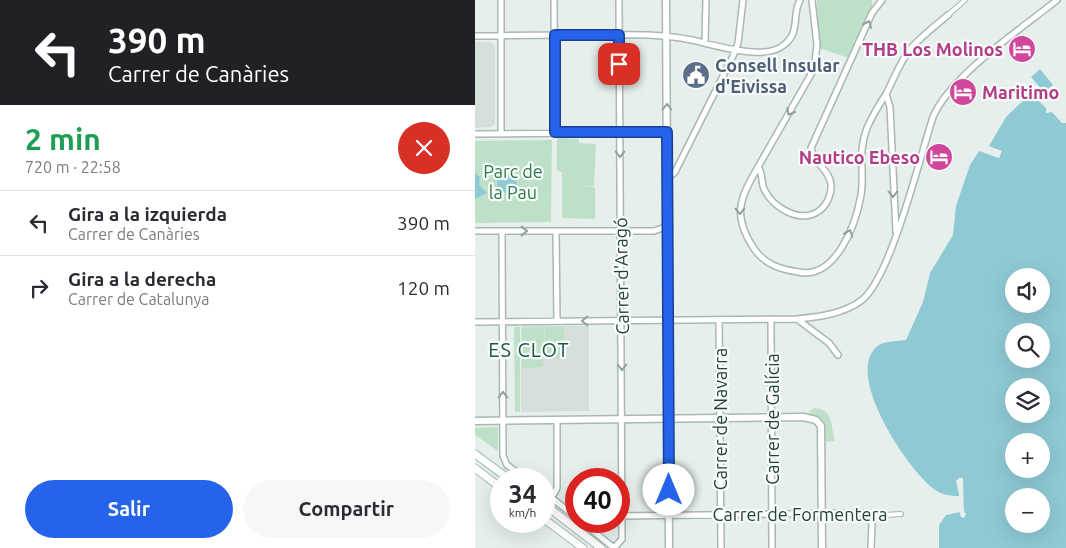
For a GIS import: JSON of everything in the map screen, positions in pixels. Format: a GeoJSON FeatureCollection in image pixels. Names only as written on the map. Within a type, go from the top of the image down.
{"type":"FeatureCollection","features":[{"type":"Feature","properties":{"kind":"main road"},"geometry":{"type":"LineString","coordinates":[[475,454],[494,468]]}},
{"type":"Feature","properties":{"kind":"main road"},"geometry":{"type":"LineString","coordinates":[[475,468],[490,480]]}},
{"type":"Feature","properties":{"kind":"main road"},"geometry":{"type":"LineString","coordinates":[[555,512],[601,548]]}},
{"type":"Feature","properties":{"kind":"main road"},"geometry":{"type":"LineString","coordinates":[[555,527],[583,548]]}},
{"type":"Feature","properties":{"kind":"street"},"geometry":{"type":"LineString","coordinates":[[501,0],[501,134]]}},
{"type":"Feature","properties":{"kind":"street"},"geometry":{"type":"LineString","coordinates":[[554,0],[555,132]]}},
{"type":"Feature","properties":{"kind":"street","name":"Carrer d'Aragó"},"geometry":{"type":"LineString","coordinates":[[619,0],[621,468]]}},
{"type":"Feature","properties":{"kind":"street"},"geometry":{"type":"LineString","coordinates":[[666,0],[669,548]]}},
{"type":"Feature","properties":{"kind":"street"},"geometry":{"type":"LineString","coordinates":[[705,43],[706,0]]}},
{"type":"Feature","properties":{"kind":"street"},"geometry":{"type":"LineString","coordinates":[[668,178],[675,172],[736,49],[743,0]]}},
{"type":"Feature","properties":{"kind":"street"},"geometry":{"type":"LineString","coordinates":[[475,36],[667,35],[736,49],[766,52],[785,44],[797,26],[800,0]]}},
{"type":"Feature","properties":{"kind":"street"},"geometry":{"type":"LineString","coordinates":[[813,0],[817,45],[812,74],[743,193],[739,204],[743,229],[753,247],[767,262],[777,268],[804,274],[825,266],[836,256],[846,241],[861,196],[862,143],[873,114],[911,48],[965,0]]}},
{"type":"Feature","properties":{"kind":"street"},"geometry":{"type":"LineString","coordinates":[[758,167],[764,188],[774,202],[794,214],[800,216],[811,215],[826,204],[831,190],[830,179],[814,158],[811,148],[872,13],[882,0]]}},
{"type":"Feature","properties":{"kind":"street"},"geometry":{"type":"LineString","coordinates":[[475,322],[797,320],[839,311],[863,299],[882,274],[933,118],[945,95],[959,79],[1057,0]]}},
{"type":"Feature","properties":{"kind":"street"},"geometry":{"type":"LineString","coordinates":[[886,94],[890,107],[896,233]]}},
{"type":"Feature","properties":{"kind":"street"},"geometry":{"type":"LineString","coordinates":[[475,134],[667,132]]}},
{"type":"Feature","properties":{"kind":"street"},"geometry":{"type":"LineString","coordinates":[[475,231],[654,231],[668,226]]}},
{"type":"Feature","properties":{"kind":"street"},"geometry":{"type":"LineString","coordinates":[[502,231],[504,461],[513,468]]}},
{"type":"Feature","properties":{"kind":"street"},"geometry":{"type":"LineString","coordinates":[[556,231],[557,321]]}},
{"type":"Feature","properties":{"kind":"street","name":"Carrer de Navarra"},"geometry":{"type":"LineString","coordinates":[[719,320],[721,548]]}},
{"type":"Feature","properties":{"kind":"street","name":"Carrer de Galícia"},"geometry":{"type":"LineString","coordinates":[[771,320],[772,548]]}},
{"type":"Feature","properties":{"kind":"street"},"geometry":{"type":"LineString","coordinates":[[797,320],[829,343],[838,355]]}},
{"type":"Feature","properties":{"kind":"street"},"geometry":{"type":"LineString","coordinates":[[475,421],[669,418],[803,418],[816,420],[821,426],[822,548]]}},
{"type":"Feature","properties":{"kind":"street"},"geometry":{"type":"LineString","coordinates":[[555,492],[557,488],[557,420]]}},
{"type":"Feature","properties":{"kind":"street"},"geometry":{"type":"LineString","coordinates":[[555,501],[565,508]]}},
{"type":"Feature","properties":{"kind":"street","name":"Carrer de Formentera"},"geometry":{"type":"LineString","coordinates":[[630,516],[862,513],[868,516],[901,514]]}},
{"type":"Feature","properties":{"kind":"street"},"geometry":{"type":"LineString","coordinates":[[868,516],[872,523],[871,548]]}},
{"type":"Feature","properties":{"kind":"street"},"geometry":{"type":"LineString","coordinates":[[596,533],[614,548]]}},
{"type":"Feature","properties":{"kind":"street","name":"Carrer d'Aragó"},"geometry":{"type":"LineString","coordinates":[[614,548],[622,540],[621,533]]}},
{"type":"Feature","properties":{"kind":"shaded area"},"geometry":{"type":"Polygon","coordinates":[[[475,42],[490,42],[495,46],[495,124],[491,127],[475,128],[475,42]]]}},
{"type":"Feature","properties":{"kind":"shaded area"},"geometry":{"type":"Polygon","coordinates":[[[521,326],[589,326],[589,411],[521,412],[521,326]]]}},
{"type":"Feature","properties":{"kind":"green space"},"geometry":{"type":"Polygon","coordinates":[[[817,0],[872,0],[872,10],[849,58],[819,48],[817,0]]]}},
{"type":"Feature","properties":{"kind":"green space"},"geometry":{"type":"Polygon","coordinates":[[[557,138],[579,139],[579,143],[596,144],[594,186],[584,187],[595,187],[595,219],[562,218],[562,172],[557,171],[557,138]]]}},
{"type":"Feature","properties":{"kind":"green space","name":"Parc de la Pau"},"geometry":{"type":"Polygon","coordinates":[[[552,140],[551,222],[475,223],[475,141],[552,140]]]}},
{"type":"Feature","properties":{"kind":"green space"},"geometry":{"type":"Polygon","coordinates":[[[514,327],[520,327],[520,412],[515,412],[514,327]]]}},
{"type":"Feature","properties":{"kind":"green space"},"geometry":{"type":"Polygon","coordinates":[[[544,327],[543,367],[522,368],[522,328],[544,327]]]}},
{"type":"Feature","properties":{"kind":"green space"},"geometry":{"type":"Polygon","coordinates":[[[545,327],[564,327],[564,358],[545,358],[545,327]]]}},
{"type":"Feature","properties":{"kind":"green space"},"geometry":{"type":"Polygon","coordinates":[[[814,408],[821,409],[829,415],[835,441],[823,442],[822,426],[809,415],[809,412],[814,408]]]}},
{"type":"Feature","properties":{"kind":"green space"},"geometry":{"type":"Polygon","coordinates":[[[498,427],[498,451],[475,435],[475,428],[498,427]]]}},
{"type":"Feature","properties":{"kind":"water"},"geometry":{"type":"Polygon","coordinates":[[[1040,69],[1053,85],[1044,92],[1031,77],[1040,69]]]}},
{"type":"Feature","properties":{"kind":"water"},"geometry":{"type":"Polygon","coordinates":[[[1031,93],[1046,108],[1046,113],[1052,112],[1062,123],[1066,123],[1066,548],[939,548],[939,525],[946,515],[960,512],[964,518],[963,478],[959,478],[959,496],[943,494],[937,491],[923,478],[895,442],[883,420],[873,397],[868,376],[869,358],[879,345],[906,340],[923,302],[930,273],[953,235],[956,206],[970,165],[979,151],[999,158],[1001,151],[989,146],[1006,117],[1031,93]]]}},
{"type":"Feature","properties":{"kind":"water"},"geometry":{"type":"Polygon","coordinates":[[[475,173],[480,177],[479,185],[487,193],[475,199],[475,173]]]}},
{"type":"Feature","properties":{"kind":"water"},"geometry":{"type":"Polygon","coordinates":[[[507,173],[514,176],[517,183],[514,190],[507,193],[500,190],[497,183],[500,176],[507,173]]]}},
{"type":"Feature","properties":{"kind":"pier"},"geometry":{"type":"Polygon","coordinates":[[[987,146],[1002,151],[999,158],[977,149],[980,148],[998,155],[999,152],[987,146]]]}},
{"type":"Feature","properties":{"kind":"pier"},"geometry":{"type":"Polygon","coordinates":[[[959,478],[963,478],[962,508],[966,514],[964,518],[961,517],[959,510],[961,510],[960,499],[956,481],[959,478]]]}},
{"type":"Feature","properties":{"kind":"place","name":"THB Los Molinos"},"geometry":{"type":"Point","coordinates":[1022,49]}},
{"type":"Feature","properties":{"kind":"place","name":"Consell Insular d'Eivissa"},"geometry":{"type":"Point","coordinates":[696,75]}},
{"type":"Feature","properties":{"kind":"place","name":"Maritimo"},"geometry":{"type":"Point","coordinates":[963,92]}},
{"type":"Feature","properties":{"kind":"place","name":"Nautico Ebeso"},"geometry":{"type":"Point","coordinates":[939,157]}},
{"type":"Feature","properties":{"kind":"district","name":"ES CLOT"},"geometry":{"type":"Point","coordinates":[529,349]}},
{"type":"Feature","properties":{"kind":"route"},"geometry":{"type":"LineString","coordinates":[[619,64],[619,35],[555,35],[555,132],[667,132],[669,490]]}}]}
